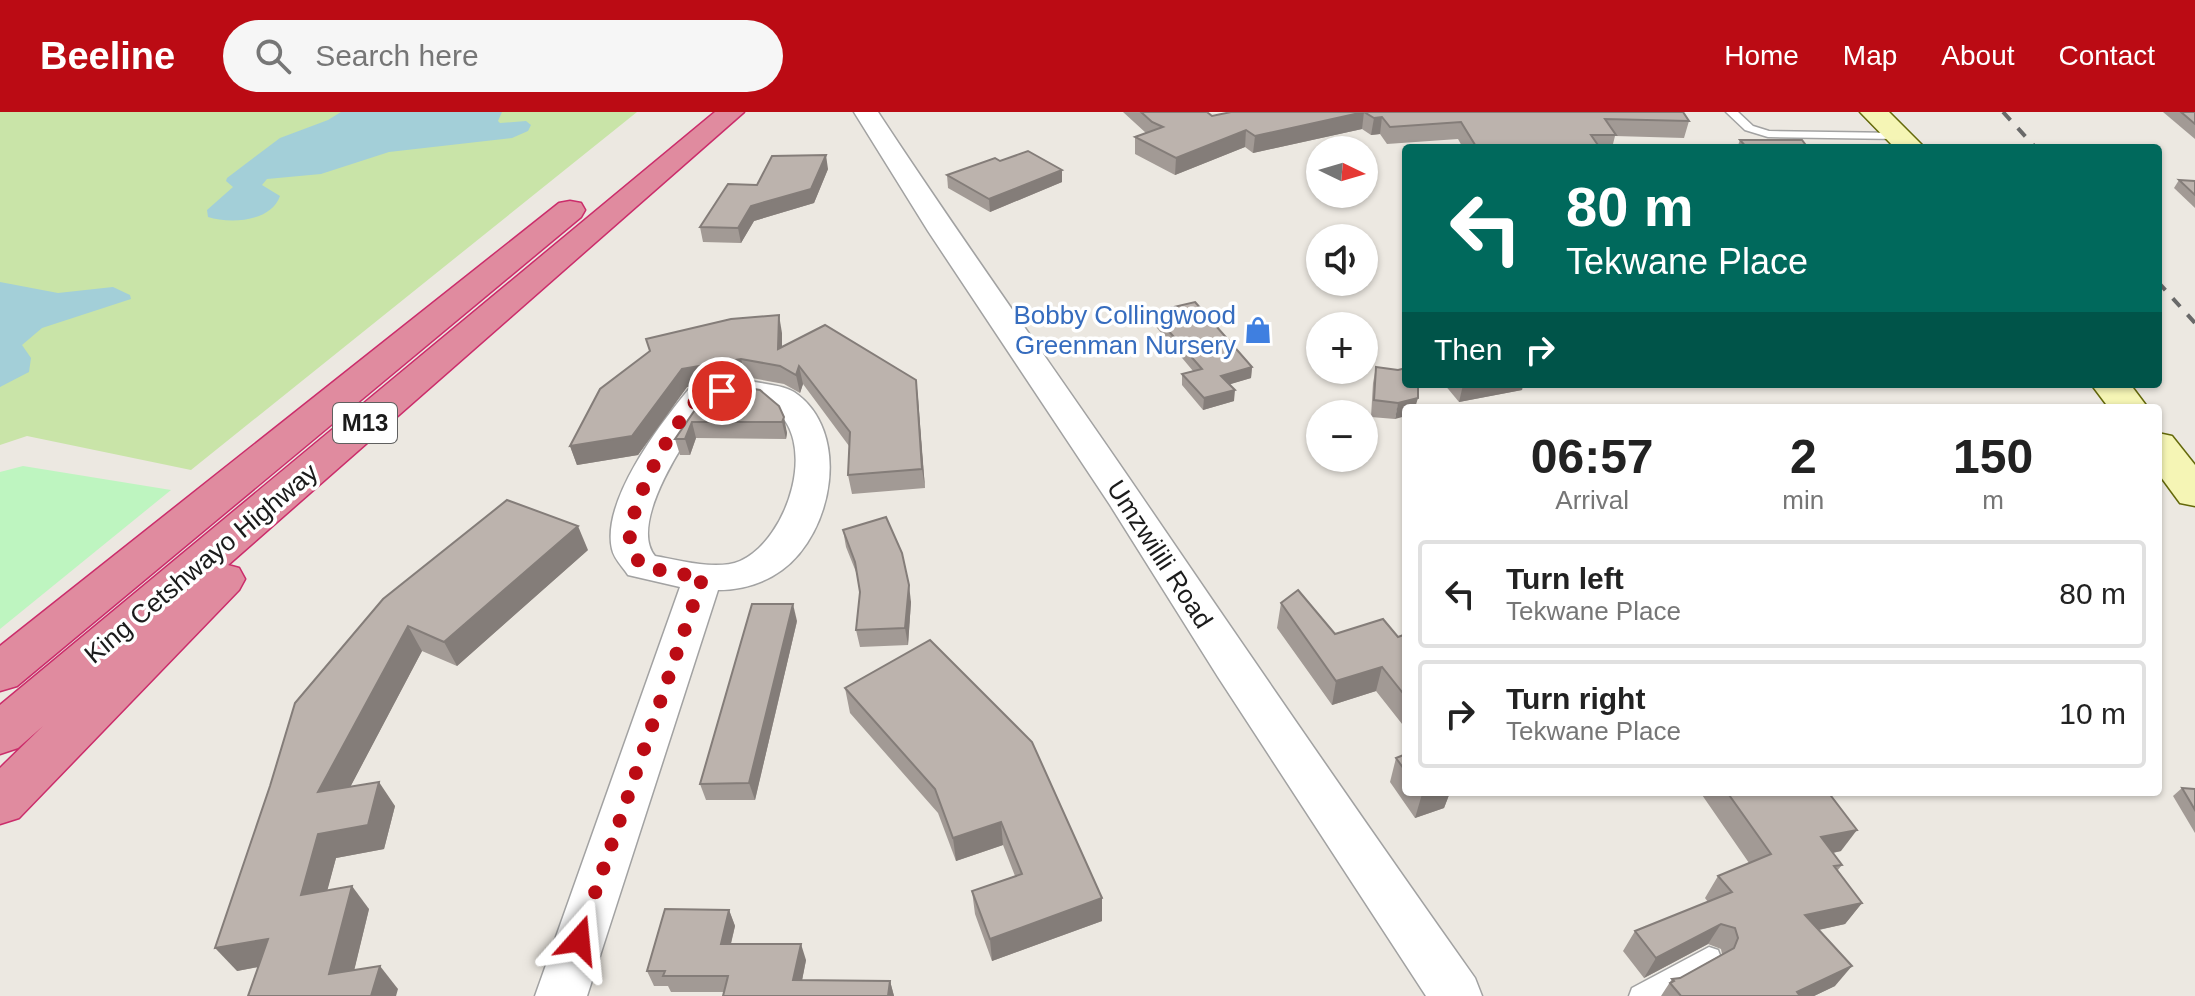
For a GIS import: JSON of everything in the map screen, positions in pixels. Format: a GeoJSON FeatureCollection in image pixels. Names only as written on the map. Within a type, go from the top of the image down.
{"type":"FeatureCollection","features":[{"type":"Feature","properties":{"kind":"highway","name":"King Cetshwayo Highway"},"geometry":{"type":"LineString","coordinates":[[0,673],[691,112]]}},
{"type":"Feature","properties":{"kind":"highway","name":"King Cetshwayo Highway"},"geometry":{"type":"LineString","coordinates":[[0,734],[731,112]]}},
{"type":"Feature","properties":{"kind":"highway"},"geometry":{"type":"LineString","coordinates":[[0,802],[469,335]]}},
{"type":"Feature","properties":{"kind":"street","name":"Umzwilili Road"},"geometry":{"type":"LineString","coordinates":[[866,112],[942,231],[1125,499],[1250,692],[1456,996]]}},
{"type":"Feature","properties":{"kind":"street"},"geometry":{"type":"LineString","coordinates":[[1873,112],[1905,142]]}},
{"type":"Feature","properties":{"kind":"street"},"geometry":{"type":"LineString","coordinates":[[2113,388],[2126,404]]}},
{"type":"Feature","properties":{"kind":"street"},"geometry":{"type":"LineString","coordinates":[[746,390],[781,398],[805,423],[815,469],[795,534],[771,563],[747,573],[703,576],[642,566],[631,550],[641,487],[683,416],[701,396],[746,390]]}},
{"type":"Feature","properties":{"kind":"street"},"geometry":{"type":"LineString","coordinates":[[2162,450],[2195,493]]}},
{"type":"Feature","properties":{"kind":"street"},"geometry":{"type":"LineString","coordinates":[[561,996],[703,576]]}},
{"type":"Feature","properties":{"kind":"lane"},"geometry":{"type":"LineString","coordinates":[[1732,112],[1742,124],[1760,132],[1905,142]]}},
{"type":"Feature","properties":{"kind":"lane"},"geometry":{"type":"LineString","coordinates":[[1641,996],[1709,958]]}},
{"type":"Feature","properties":{"kind":"green space"},"geometry":{"type":"Polygon","coordinates":[[[0,112],[637,112],[191,470],[27,436],[0,445],[0,112]]]}},
{"type":"Feature","properties":{"kind":"green space"},"geometry":{"type":"Polygon","coordinates":[[[23,466],[171,490],[0,629],[0,472],[23,466]]]}},
{"type":"Feature","properties":{"kind":"water"},"geometry":{"type":"Polygon","coordinates":[[[341,112],[502,112],[500,123],[526,121],[531,125],[528,131],[512,138],[389,152],[321,174],[267,179],[262,185],[280,196],[268,211],[249,219],[208,217],[207,210],[233,187],[226,181],[227,178],[280,138],[341,112]]]}},
{"type":"Feature","properties":{"kind":"water"},"geometry":{"type":"Polygon","coordinates":[[[0,282],[58,293],[113,287],[130,295],[131,299],[42,328],[22,345],[31,358],[29,372],[0,387],[0,282]]]}},
{"type":"Feature","properties":{"kind":"building"},"geometry":{"type":"Polygon","coordinates":[[[1141,112],[1207,112],[1212,116],[1231,112],[1364,112],[1255,136],[1246,130],[1176,158],[1135,137],[1163,127],[1141,112]]]}},
{"type":"Feature","properties":{"kind":"building"},"geometry":{"type":"Polygon","coordinates":[[[1364,112],[1683,112],[1689,121],[1605,119],[1616,135],[1591,135],[1597,144],[1475,144],[1461,122],[1390,127],[1382,117],[1374,118],[1364,112]]]}},
{"type":"Feature","properties":{"kind":"building"},"geometry":{"type":"Polygon","coordinates":[[[2181,112],[2195,112],[2195,124],[2181,112]]]}},
{"type":"Feature","properties":{"kind":"building"},"geometry":{"type":"Polygon","coordinates":[[[1740,140],[1802,140],[1805,144],[1744,144],[1740,140]]]}},
{"type":"Feature","properties":{"kind":"building"},"geometry":{"type":"Polygon","coordinates":[[[1028,151],[1062,170],[989,199],[947,175],[995,158],[1000,161],[1028,151]]]}},
{"type":"Feature","properties":{"kind":"building"},"geometry":{"type":"Polygon","coordinates":[[[826,155],[811,189],[751,206],[738,228],[700,227],[728,184],[757,185],[772,156],[826,155]]]}},
{"type":"Feature","properties":{"kind":"building"},"geometry":{"type":"Polygon","coordinates":[[[2179,180],[2195,181],[2195,195],[2179,180]]]}},
{"type":"Feature","properties":{"kind":"building"},"geometry":{"type":"Polygon","coordinates":[[[1195,302],[1252,367],[1221,376],[1235,390],[1204,398],[1182,374],[1202,369],[1152,312],[1195,302]]]}},
{"type":"Feature","properties":{"kind":"building"},"geometry":{"type":"Polygon","coordinates":[[[779,315],[778,349],[825,325],[916,380],[922,469],[848,475],[850,432],[799,366],[796,375],[780,366],[741,359],[682,369],[632,436],[570,446],[600,389],[650,351],[646,339],[731,319],[779,315]]]}},
{"type":"Feature","properties":{"kind":"building"},"geometry":{"type":"Polygon","coordinates":[[[1378,367],[1402,369],[1402,388],[1418,388],[1418,398],[1398,403],[1374,400],[1378,367]]]}},
{"type":"Feature","properties":{"kind":"building"},"geometry":{"type":"Polygon","coordinates":[[[742,387],[760,390],[779,406],[784,417],[782,422],[692,422],[685,439],[675,439],[708,391],[742,387]]]}},
{"type":"Feature","properties":{"kind":"building"},"geometry":{"type":"Polygon","coordinates":[[[507,500],[578,526],[444,642],[408,626],[318,792],[379,782],[368,825],[318,834],[301,895],[352,886],[329,974],[380,966],[371,996],[248,996],[268,939],[215,948],[295,703],[383,599],[507,500]]]}},
{"type":"Feature","properties":{"kind":"building"},"geometry":{"type":"Polygon","coordinates":[[[886,517],[902,553],[909,585],[905,628],[856,630],[860,592],[855,562],[843,530],[886,517]]]}},
{"type":"Feature","properties":{"kind":"building"},"geometry":{"type":"Polygon","coordinates":[[[1298,590],[1335,634],[1383,619],[1398,637],[1402,636],[1402,692],[1382,667],[1336,681],[1281,603],[1298,590]]]}},
{"type":"Feature","properties":{"kind":"building"},"geometry":{"type":"Polygon","coordinates":[[[752,604],[793,604],[749,783],[700,784],[752,604]]]}},
{"type":"Feature","properties":{"kind":"building"},"geometry":{"type":"Polygon","coordinates":[[[930,640],[1032,742],[1102,898],[990,939],[972,891],[1022,874],[1001,822],[953,838],[935,789],[845,688],[930,640]]]}},
{"type":"Feature","properties":{"kind":"building"},"geometry":{"type":"Polygon","coordinates":[[[2182,788],[2195,789],[2195,810],[2182,788]]]}},
{"type":"Feature","properties":{"kind":"building"},"geometry":{"type":"Polygon","coordinates":[[[1730,796],[1831,796],[1857,830],[1821,837],[1842,865],[1834,866],[1862,903],[1805,915],[1852,966],[1797,992],[1800,996],[1681,996],[1670,983],[1674,981],[1672,979],[1680,978],[1734,948],[1738,938],[1735,928],[1721,924],[1656,958],[1635,931],[1732,892],[1718,876],[1771,854],[1730,796]]]}},
{"type":"Feature","properties":{"kind":"building"},"geometry":{"type":"Polygon","coordinates":[[[665,909],[729,910],[721,944],[801,944],[793,980],[890,981],[888,996],[723,996],[728,976],[663,976],[665,971],[647,971],[665,909]]]}},
{"type":"Feature","properties":{"kind":"railway"},"geometry":{"type":"LineString","coordinates":[[2003,112],[2032,144]]}},
{"type":"Feature","properties":{"kind":"railway"},"geometry":{"type":"LineString","coordinates":[[2162,286],[2195,323]]}},
{"type":"Feature","properties":{"kind":"place","name":"Bobby Collingwood Greenman Nursery"},"geometry":{"type":"Point","coordinates":[1258,330]}},
{"type":"Feature","properties":{"kind":"route"},"geometry":{"type":"LineString","coordinates":[[579,940],[703,576],[642,566],[631,550],[641,487],[683,416],[701,396],[722,391]]}}]}
